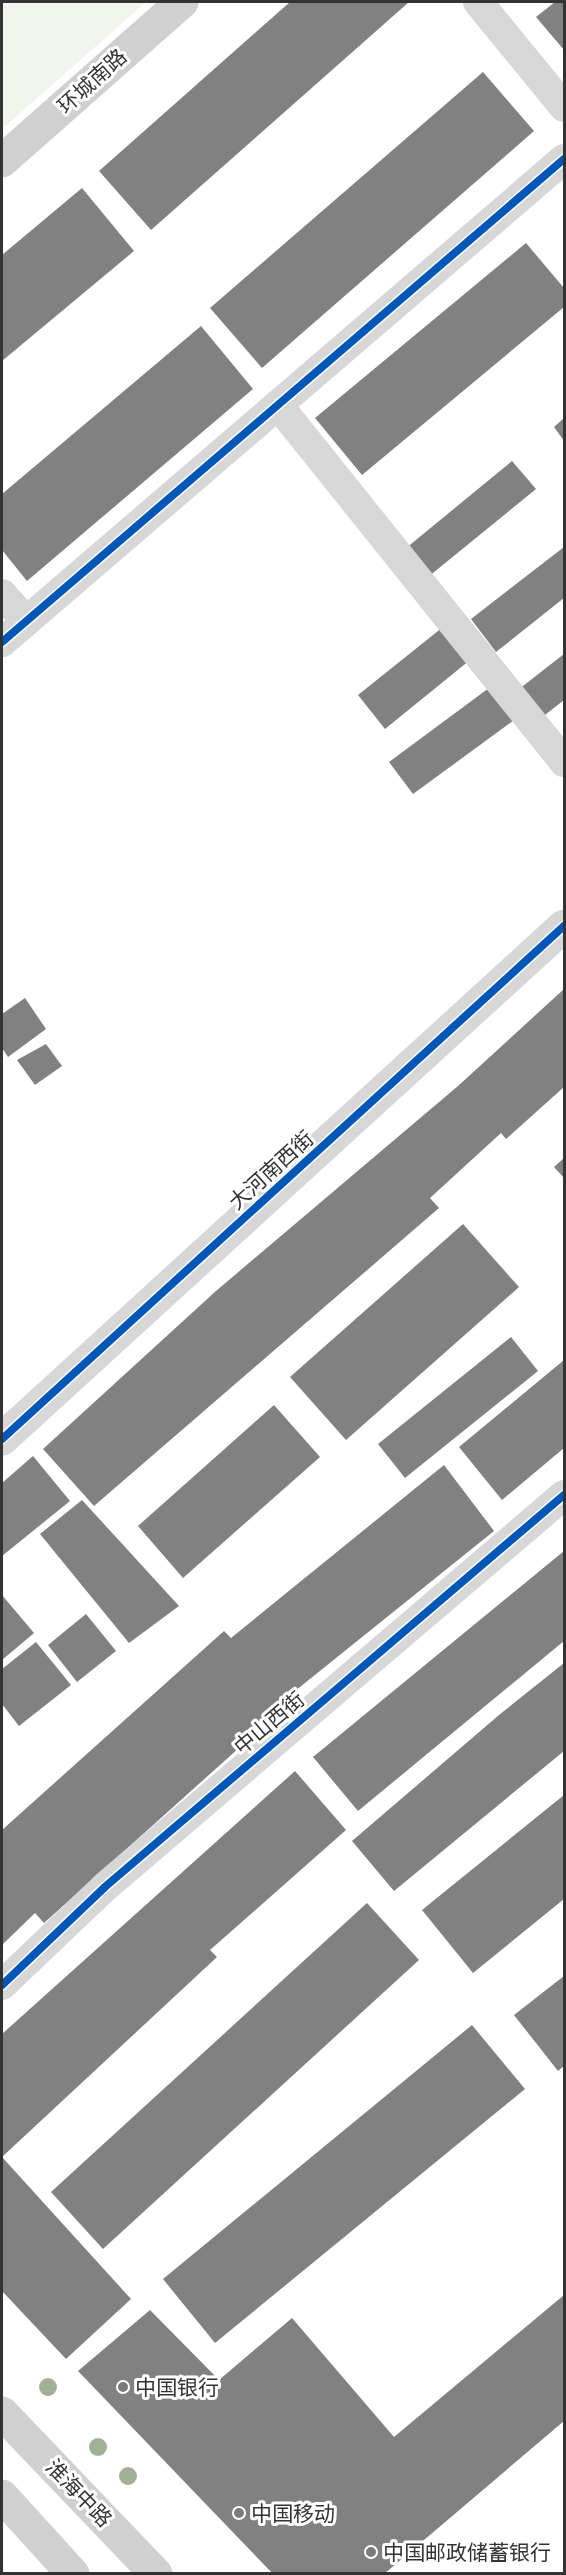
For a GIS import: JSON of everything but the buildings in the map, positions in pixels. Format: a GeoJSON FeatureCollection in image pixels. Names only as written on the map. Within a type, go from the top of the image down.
{"type":"FeatureCollection","features":[{"type":"Feature","properties":{"kind":"main road","name":"环城南路"},"geometry":{"type":"LineString","coordinates":[[2,161],[182,2]]}},
{"type":"Feature","properties":{"kind":"main road","name":"淮海中路"},"geometry":{"type":"LineString","coordinates":[[2,2413],[156,2574]]}},
{"type":"Feature","properties":{"kind":"main road"},"geometry":{"type":"LineString","coordinates":[[2,2496],[73,2574]]}},
{"type":"Feature","properties":{"kind":"street"},"geometry":{"type":"LineString","coordinates":[[478,2],[564,107]]}},
{"type":"Feature","properties":{"kind":"street"},"geometry":{"type":"LineString","coordinates":[[2,642],[564,159]]}},
{"type":"Feature","properties":{"kind":"street"},"geometry":{"type":"LineString","coordinates":[[278,405],[564,762]]}},
{"type":"Feature","properties":{"kind":"street"},"geometry":{"type":"LineString","coordinates":[[2,594],[26,621]]}},
{"type":"Feature","properties":{"kind":"street","name":"大河南西街"},"geometry":{"type":"LineString","coordinates":[[2,1439],[564,926]]}},
{"type":"Feature","properties":{"kind":"street","name":"中山西街"},"geometry":{"type":"LineString","coordinates":[[2,1985],[106,1886],[564,1495]]}},
{"type":"Feature","properties":{"kind":"shaded area"},"geometry":{"type":"Polygon","coordinates":[[[2,2],[146,2],[2,129],[2,2]]]}},
{"type":"Feature","properties":{"kind":"cycle path"},"geometry":{"type":"LineString","coordinates":[[2,642],[564,159]]}},
{"type":"Feature","properties":{"kind":"cycle path"},"geometry":{"type":"LineString","coordinates":[[2,1439],[564,926]]}},
{"type":"Feature","properties":{"kind":"cycle path"},"geometry":{"type":"LineString","coordinates":[[2,1985],[106,1886],[564,1495]]}},
{"type":"Feature","properties":{"kind":"place","name":"中国银行"},"geometry":{"type":"Point","coordinates":[123,2387]}},
{"type":"Feature","properties":{"kind":"place","name":"中国移动"},"geometry":{"type":"Point","coordinates":[239,2513]}},
{"type":"Feature","properties":{"kind":"place","name":"中国邮政储蓄银行"},"geometry":{"type":"Point","coordinates":[371,2552]}}]}
